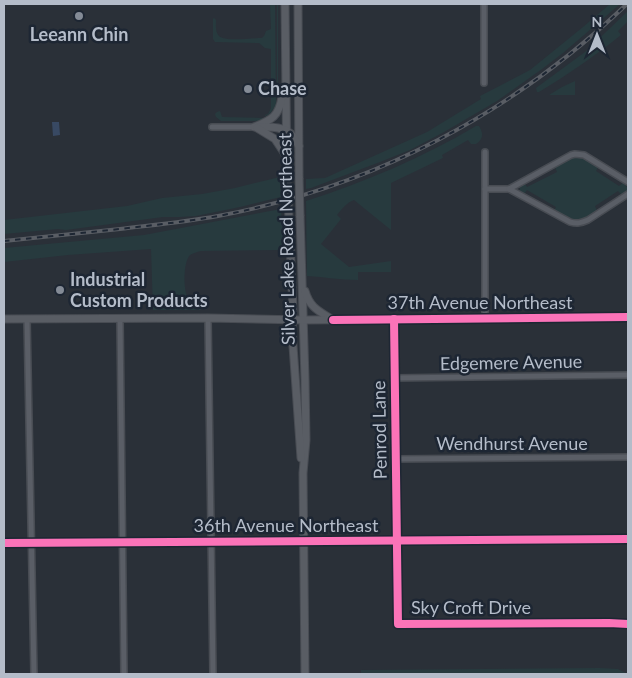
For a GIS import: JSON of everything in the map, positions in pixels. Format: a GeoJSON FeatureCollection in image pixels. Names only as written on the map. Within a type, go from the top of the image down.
{"type":"FeatureCollection","features":[{"type":"Feature","properties":{"kind":"main road"},"geometry":{"type":"LineString","coordinates":[[254,127],[268,122],[280,107],[285,78],[285,4]]}},
{"type":"Feature","properties":{"kind":"main road","name":"Silver Lake Road Northeast"},"geometry":{"type":"LineString","coordinates":[[298,4],[299,178],[306,440],[303,473],[305,674]]}},
{"type":"Feature","properties":{"kind":"main road","name":"Silver Lake Road Northeast"},"geometry":{"type":"LineString","coordinates":[[285,78],[286,156],[293,309],[292,332],[298,432],[303,473]]}},
{"type":"Feature","properties":{"kind":"main road"},"geometry":{"type":"LineString","coordinates":[[254,127],[277,127],[292,135],[299,147]]}},
{"type":"Feature","properties":{"kind":"main road"},"geometry":{"type":"LineString","coordinates":[[254,127],[276,139],[286,156]]}},
{"type":"Feature","properties":{"kind":"main road"},"geometry":{"type":"LineString","coordinates":[[302,281],[310,304],[333,320]]}},
{"type":"Feature","properties":{"kind":"main road","name":"37th Avenue Northeast"},"geometry":{"type":"LineString","coordinates":[[4,319],[208,318],[333,320],[628,318]]}},
{"type":"Feature","properties":{"kind":"street"},"geometry":{"type":"LineString","coordinates":[[484,4],[484,83]]}},
{"type":"Feature","properties":{"kind":"street"},"geometry":{"type":"LineString","coordinates":[[212,127],[254,127]]}},
{"type":"Feature","properties":{"kind":"street"},"geometry":{"type":"LineString","coordinates":[[484,152],[485,318]]}},
{"type":"Feature","properties":{"kind":"street"},"geometry":{"type":"LineString","coordinates":[[485,189],[509,189],[575,154],[584,155],[628,182]]}},
{"type":"Feature","properties":{"kind":"street"},"geometry":{"type":"LineString","coordinates":[[509,189],[575,224],[588,220],[628,194]]}},
{"type":"Feature","properties":{"kind":"street"},"geometry":{"type":"LineString","coordinates":[[120,318],[124,674]]}},
{"type":"Feature","properties":{"kind":"street"},"geometry":{"type":"LineString","coordinates":[[208,318],[214,674]]}},
{"type":"Feature","properties":{"kind":"street"},"geometry":{"type":"LineString","coordinates":[[28,319],[34,674]]}},
{"type":"Feature","properties":{"kind":"street","name":"Penrod Lane"},"geometry":{"type":"LineString","coordinates":[[394,319],[396,540]]}},
{"type":"Feature","properties":{"kind":"street","name":"Edgemere Avenue"},"geometry":{"type":"LineString","coordinates":[[394,378],[628,375]]}},
{"type":"Feature","properties":{"kind":"street","name":"Wendhurst Avenue"},"geometry":{"type":"LineString","coordinates":[[395,459],[628,458]]}},
{"type":"Feature","properties":{"kind":"street","name":"36th Avenue Northeast"},"geometry":{"type":"LineString","coordinates":[[4,543],[628,539]]}},
{"type":"Feature","properties":{"kind":"street","name":"Sky Croft Drive"},"geometry":{"type":"LineString","coordinates":[[396,540],[398,624],[628,624]]}},
{"type":"Feature","properties":{"kind":"green space"},"geometry":{"type":"Polygon","coordinates":[[[270,4],[275,4],[276,107],[269,115],[265,116],[271,108],[271,83],[266,82],[271,80],[271,49],[265,48],[259,43],[215,42],[213,39],[213,19],[216,20],[218,34],[222,38],[262,38],[266,31],[271,29],[270,4]]]}},
{"type":"Feature","properties":{"kind":"green space"},"geometry":{"type":"Polygon","coordinates":[[[277,4],[278,102],[277,106],[277,4]]]}},
{"type":"Feature","properties":{"kind":"green space"},"geometry":{"type":"Polygon","coordinates":[[[610,4],[620,4],[563,53],[497,101],[410,150],[306,189],[306,179],[325,178],[427,132],[481,99],[480,96],[530,70],[610,4]]]}},
{"type":"Feature","properties":{"kind":"green space"},"geometry":{"type":"Polygon","coordinates":[[[628,11],[628,21],[618,31],[621,35],[570,72],[537,92],[536,88],[585,52],[628,11]]]}},
{"type":"Feature","properties":{"kind":"green space"},"geometry":{"type":"Polygon","coordinates":[[[575,81],[575,95],[549,95],[562,87],[575,81]]]}},
{"type":"Feature","properties":{"kind":"green space"},"geometry":{"type":"Polygon","coordinates":[[[220,111],[222,117],[265,118],[270,116],[262,121],[221,121],[215,114],[220,111]]]}},
{"type":"Feature","properties":{"kind":"green space"},"geometry":{"type":"Polygon","coordinates":[[[479,126],[482,134],[476,144],[471,144],[468,140],[442,155],[443,158],[391,183],[391,230],[354,200],[346,204],[337,215],[341,219],[321,244],[349,267],[391,261],[391,272],[358,272],[358,280],[307,276],[306,201],[350,186],[393,168],[435,149],[479,126]]]}},
{"type":"Feature","properties":{"kind":"green space"},"geometry":{"type":"Polygon","coordinates":[[[578,157],[586,159],[598,167],[596,171],[619,186],[623,183],[628,188],[627,191],[622,195],[618,191],[595,206],[597,211],[580,220],[576,220],[554,211],[556,207],[527,190],[524,194],[520,191],[520,185],[524,183],[527,187],[557,172],[555,167],[578,157]]]}},
{"type":"Feature","properties":{"kind":"green space"},"geometry":{"type":"Polygon","coordinates":[[[280,177],[281,197],[240,207],[196,216],[163,217],[66,230],[58,229],[4,234],[4,220],[127,206],[162,198],[235,188],[280,177]]]}},
{"type":"Feature","properties":{"kind":"green space"},"geometry":{"type":"Polygon","coordinates":[[[281,209],[284,250],[201,251],[190,255],[185,270],[186,294],[188,298],[198,304],[201,310],[153,310],[151,249],[4,262],[4,248],[144,235],[281,209]]]}},
{"type":"Feature","properties":{"kind":"green space"},"geometry":{"type":"Polygon","coordinates":[[[618,669],[628,674],[361,674],[361,670],[618,669]]]}},
{"type":"Feature","properties":{"kind":"water"},"geometry":{"type":"Polygon","coordinates":[[[52,122],[59,122],[60,135],[53,136],[52,122]]]}},
{"type":"Feature","properties":{"kind":"railway"},"geometry":{"type":"LineString","coordinates":[[4,241],[120,229],[218,216],[275,203],[331,186],[385,165],[438,140],[488,111],[537,79],[583,43],[627,4]]}},
{"type":"Feature","properties":{"kind":"cycle path"},"geometry":{"type":"LineString","coordinates":[[333,320],[628,317]]}},
{"type":"Feature","properties":{"kind":"cycle path"},"geometry":{"type":"LineString","coordinates":[[394,319],[398,624],[628,624]]}},
{"type":"Feature","properties":{"kind":"cycle path"},"geometry":{"type":"LineString","coordinates":[[4,543],[628,539]]}},
{"type":"Feature","properties":{"kind":"place","name":"Leeann Chin"},"geometry":{"type":"Point","coordinates":[79,16]}},
{"type":"Feature","properties":{"kind":"place","name":"Chase"},"geometry":{"type":"Point","coordinates":[248,89]}},
{"type":"Feature","properties":{"kind":"place","name":"Industrial Custom Products"},"geometry":{"type":"Point","coordinates":[60,290]}}]}
